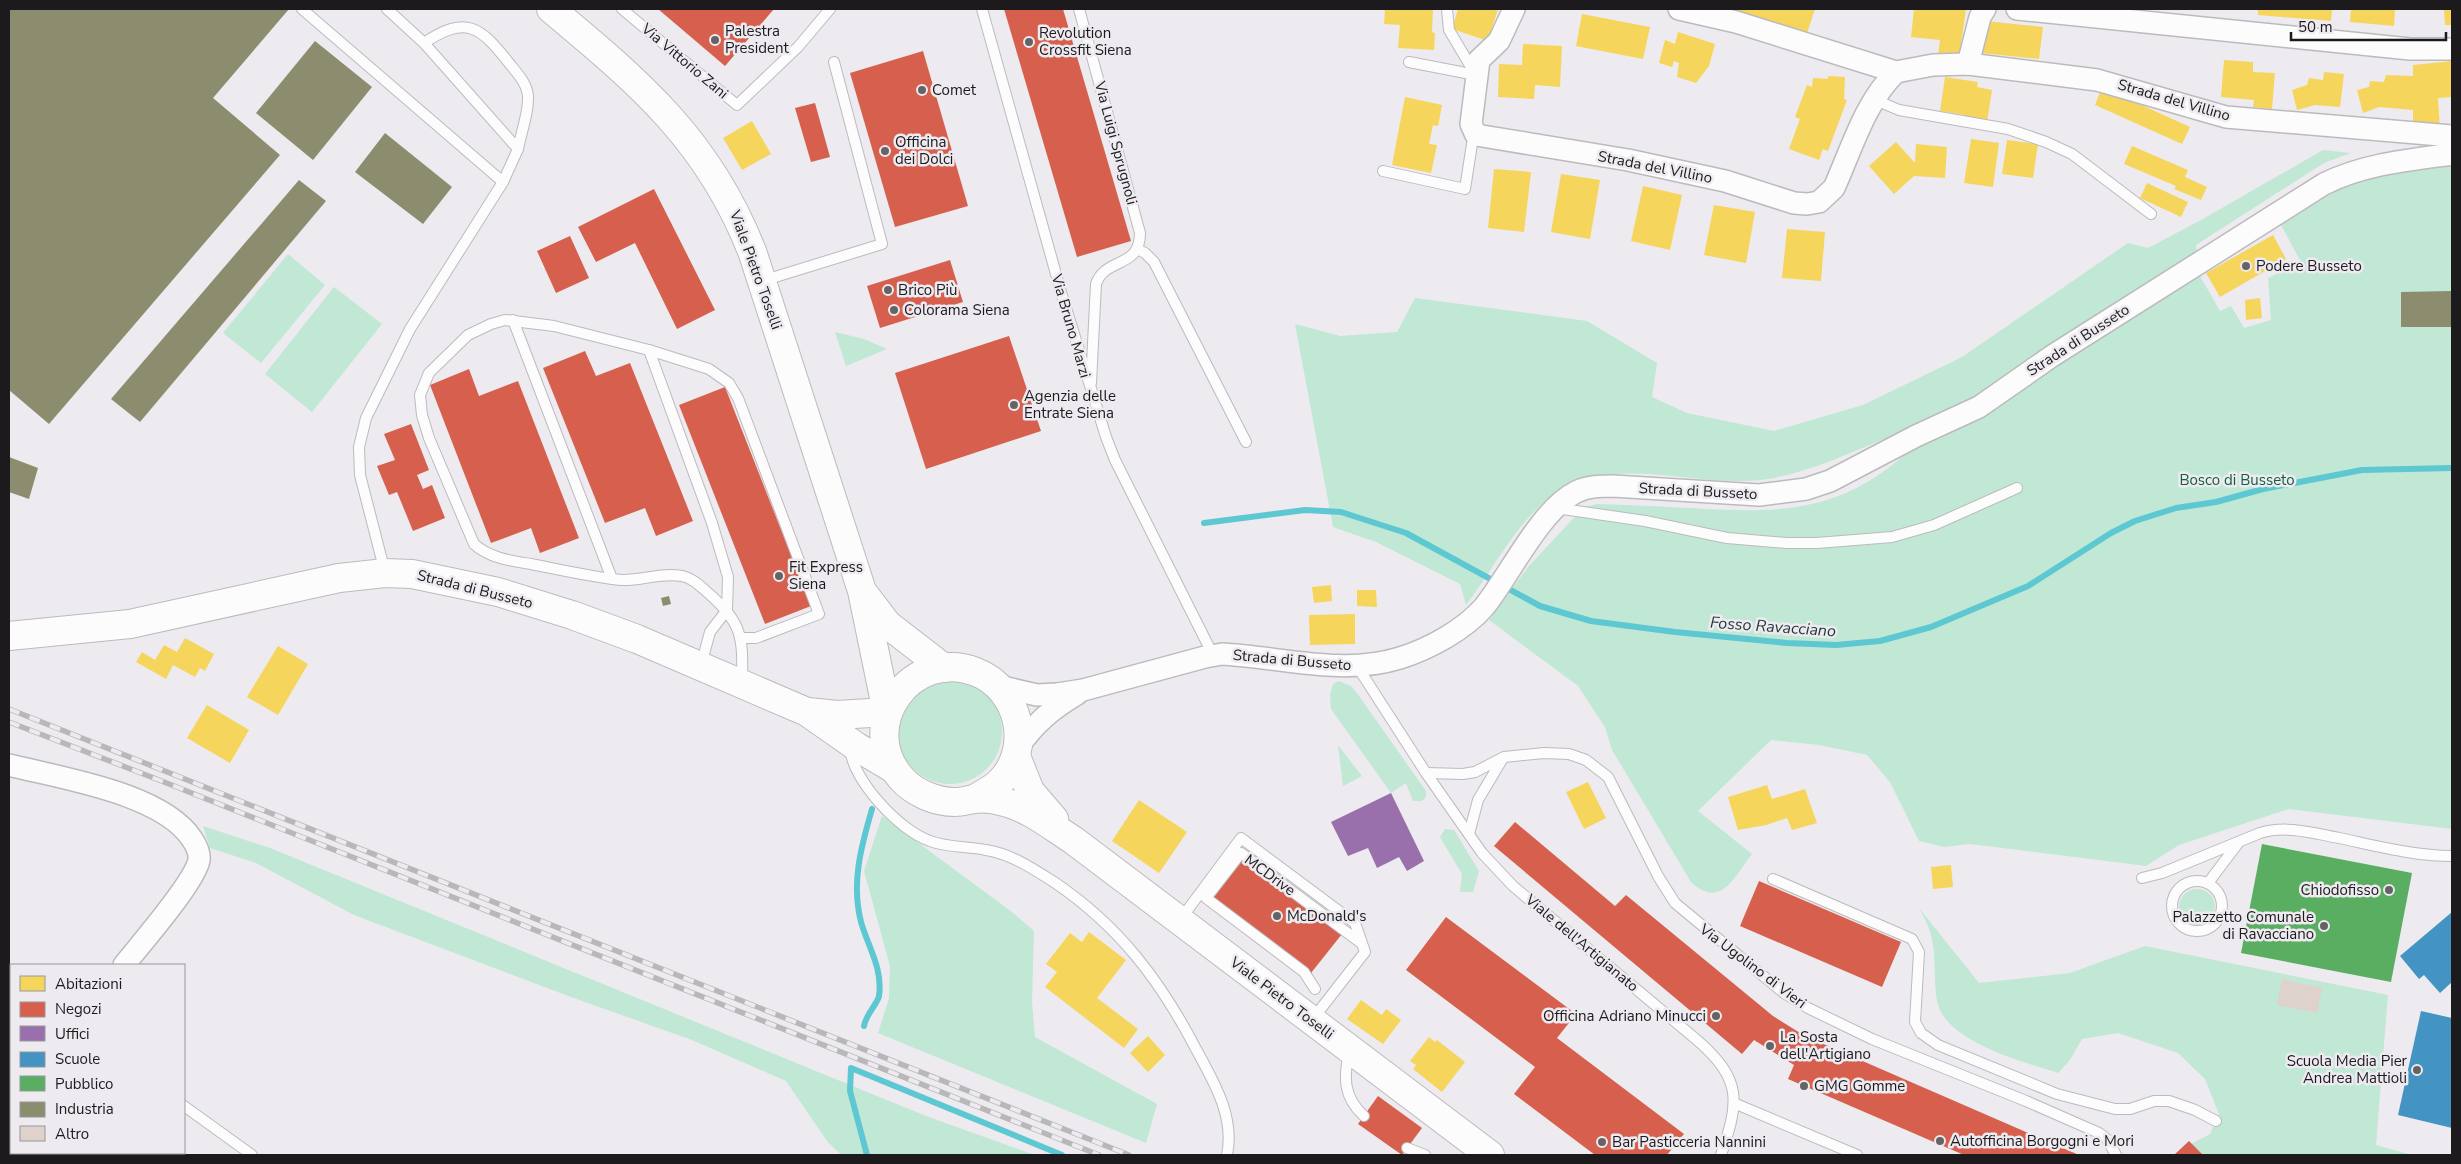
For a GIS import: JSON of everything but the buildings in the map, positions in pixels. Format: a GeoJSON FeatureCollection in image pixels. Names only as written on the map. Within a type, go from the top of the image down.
{"type":"FeatureCollection","features":[{"type":"Feature","properties":{"kind":"main road","name":"Viale Pietro Toselli"},"geometry":{"type":"LineString","coordinates":[[551,9],[637,83],[668,115],[702,156],[736,213],[762,281],[862,591],[887,712]]}},
{"type":"Feature","properties":{"kind":"main road","name":"Strada di Busseto"},"geometry":{"type":"LineString","coordinates":[[9,636],[147,621],[282,589],[385,572],[423,575],[498,592],[610,629],[807,712],[854,728],[894,769]]}},
{"type":"Feature","properties":{"kind":"main road","name":"Viale Pietro Toselli"},"geometry":{"type":"LineString","coordinates":[[862,591],[887,624],[944,668]]}},
{"type":"Feature","properties":{"kind":"main road","name":"Viale Pietro Toselli"},"geometry":{"type":"LineString","coordinates":[[1073,840],[1030,791],[1017,751],[1019,728],[1014,711],[998,686],[977,672],[944,668],[929,672],[908,684],[895,696],[887,712],[884,731],[885,745],[894,769],[902,780],[918,792],[936,800],[956,802],[974,799],[997,800],[1020,807],[1073,840],[1350,1049],[1482,1154]]}},
{"type":"Feature","properties":{"kind":"main road"},"geometry":{"type":"LineString","coordinates":[[854,728],[887,712]]}},
{"type":"Feature","properties":{"kind":"main road","name":"Viale Pietro Toselli"},"geometry":{"type":"LineString","coordinates":[[974,799],[1000,782],[1017,751]]}},
{"type":"Feature","properties":{"kind":"street"},"geometry":{"type":"LineString","coordinates":[[1474,130],[1476,75],[1481,56],[1499,41],[1514,9]]}},
{"type":"Feature","properties":{"kind":"street","name":"Strada del Villino"},"geometry":{"type":"LineString","coordinates":[[1679,9],[1736,22],[1896,72],[1933,65],[1968,64],[2097,80],[2226,116],[2452,136]]}},
{"type":"Feature","properties":{"kind":"street"},"geometry":{"type":"LineString","coordinates":[[1968,64],[1980,17],[1985,9]]}},
{"type":"Feature","properties":{"kind":"street"},"geometry":{"type":"LineString","coordinates":[[2017,9],[2410,49],[2452,49]]}},
{"type":"Feature","properties":{"kind":"street","name":"Strada del Villino"},"geometry":{"type":"LineString","coordinates":[[1474,130],[1725,181],[1794,203],[1807,204],[1819,202],[1834,188],[1873,99],[1896,72]]}},
{"type":"Feature","properties":{"kind":"street","name":"Strada di Busseto"},"geometry":{"type":"LineString","coordinates":[[998,686],[1037,695],[1083,690],[1213,655],[1235,654],[1325,665],[1357,666],[1392,661],[1424,648],[1466,623],[1487,603],[1555,508],[1576,492],[1603,486],[1759,495],[1806,489],[1830,481],[1916,436],[1979,407],[2052,356],[2324,184],[2340,176],[2370,167],[2452,154]]}},
{"type":"Feature","properties":{"kind":"street","name":"Strada di Busseto"},"geometry":{"type":"LineString","coordinates":[[1017,751],[1046,714],[1083,690]]}},
{"type":"Feature","properties":{"kind":"street"},"geometry":{"type":"LineString","coordinates":[[9,765],[90,784],[137,800],[178,823],[197,847],[199,860],[189,881],[125,964]]}},
{"type":"Feature","properties":{"kind":"lane"},"geometry":{"type":"LineString","coordinates":[[302,9],[503,182]]}},
{"type":"Feature","properties":{"kind":"lane"},"geometry":{"type":"LineString","coordinates":[[387,9],[424,43],[518,149]]}},
{"type":"Feature","properties":{"kind":"lane","name":"Via Vittorio Zani"},"geometry":{"type":"LineString","coordinates":[[622,9],[737,105],[798,47],[830,9]]}},
{"type":"Feature","properties":{"kind":"lane","name":"Via Bruno Marzi"},"geometry":{"type":"LineString","coordinates":[[982,9],[1090,392],[1115,460],[1213,655]]}},
{"type":"Feature","properties":{"kind":"lane","name":"Via Luigi Sprugnoli"},"geometry":{"type":"LineString","coordinates":[[1079,9],[1138,226],[1140,240],[1137,249]]}},
{"type":"Feature","properties":{"kind":"lane"},"geometry":{"type":"LineString","coordinates":[[1447,9],[1449,30],[1476,75]]}},
{"type":"Feature","properties":{"kind":"lane"},"geometry":{"type":"LineString","coordinates":[[385,572],[360,475],[359,448],[366,418],[410,329],[503,182],[518,149],[528,95],[523,81],[492,42],[479,31],[469,26],[459,26],[442,32],[424,43]]}},
{"type":"Feature","properties":{"kind":"lane"},"geometry":{"type":"LineString","coordinates":[[762,281],[882,244],[834,62]]}},
{"type":"Feature","properties":{"kind":"lane"},"geometry":{"type":"LineString","coordinates":[[1409,62],[1476,75]]}},
{"type":"Feature","properties":{"kind":"lane"},"geometry":{"type":"LineString","coordinates":[[1873,99],[1899,110],[2008,129],[2046,142],[2072,154],[2151,214]]}},
{"type":"Feature","properties":{"kind":"lane"},"geometry":{"type":"LineString","coordinates":[[1383,171],[1464,190],[1474,130]]}},
{"type":"Feature","properties":{"kind":"lane"},"geometry":{"type":"LineString","coordinates":[[1090,392],[1096,284],[1104,271],[1132,256],[1137,249],[1149,256],[1154,262],[1246,442]]}},
{"type":"Feature","properties":{"kind":"lane"},"geometry":{"type":"LineString","coordinates":[[513,320],[612,579]]}},
{"type":"Feature","properties":{"kind":"lane"},"geometry":{"type":"LineString","coordinates":[[740,638],[756,638],[819,614],[734,389],[722,377],[709,369],[649,350],[554,326],[513,320],[491,324],[468,335],[429,373],[420,395],[422,415],[437,460],[470,537],[481,551],[523,563],[612,579],[634,580],[680,575],[692,580],[727,610],[740,638],[743,657],[742,684]]}},
{"type":"Feature","properties":{"kind":"lane"},"geometry":{"type":"LineString","coordinates":[[649,350],[725,563],[728,590],[727,610],[710,632],[700,666]]}},
{"type":"Feature","properties":{"kind":"lane"},"geometry":{"type":"LineString","coordinates":[[1555,508],[1645,521],[1727,538],[1788,544],[1817,543],[1892,538],[1934,525],[2017,488]]}},
{"type":"Feature","properties":{"kind":"lane","name":"Viale dell'Artigianato"},"geometry":{"type":"LineString","coordinates":[[1357,666],[1426,773],[1490,864],[1513,886],[1711,1051],[1725,1070],[1736,1104]]}},
{"type":"Feature","properties":{"kind":"lane"},"geometry":{"type":"LineString","coordinates":[[854,728],[853,766],[869,792],[918,835],[936,843],[986,850],[1019,861],[1074,897],[1120,935],[1138,956],[1167,997],[1214,1084],[1229,1123],[1230,1139],[1226,1155]]}},
{"type":"Feature","properties":{"kind":"lane","name":"Via Ugolino di Vieri"},"geometry":{"type":"LineString","coordinates":[[1426,773],[1463,774],[1475,772],[1504,757],[1561,753],[1593,764],[1608,777],[1617,792],[1669,896],[1690,917],[1784,993],[1808,1008],[1872,1039],[2026,1101],[2099,1134],[2107,1139],[2116,1155]]}},
{"type":"Feature","properties":{"kind":"lane"},"geometry":{"type":"LineString","coordinates":[[1470,834],[1478,800],[1504,757]]}},
{"type":"Feature","properties":{"kind":"lane"},"geometry":{"type":"LineString","coordinates":[[2142,878],[2162,873],[2260,833],[2284,828],[2421,855],[2452,856]]}},
{"type":"Feature","properties":{"kind":"lane"},"geometry":{"type":"LineString","coordinates":[[1179,920],[1241,838],[1354,923],[1363,948],[1312,1020]]}},
{"type":"Feature","properties":{"kind":"lane"},"geometry":{"type":"LineString","coordinates":[[2208,883],[2239,842]]}},
{"type":"Feature","properties":{"kind":"lane","name":"MCDrive"},"geometry":{"type":"LineString","coordinates":[[1315,989],[1304,972],[1206,898],[1241,853],[1363,948]]}},
{"type":"Feature","properties":{"kind":"lane"},"geometry":{"type":"LineString","coordinates":[[1773,879],[1912,939],[1919,952],[1915,1022],[1921,1032],[1938,1045],[2067,1098],[2114,1109],[2130,1109],[2154,1101],[2169,1101],[2195,1110],[2216,1122]]}},
{"type":"Feature","properties":{"kind":"lane"},"geometry":{"type":"LineString","coordinates":[[2191,881],[2208,883],[2220,894],[2222,910],[2220,918],[2215,924],[2200,932],[2184,928],[2173,915],[2171,906],[2177,890],[2191,881]]}},
{"type":"Feature","properties":{"kind":"lane"},"geometry":{"type":"LineString","coordinates":[[1196,899],[1328,999]]}},
{"type":"Feature","properties":{"kind":"lane"},"geometry":{"type":"LineString","coordinates":[[1350,1049],[1346,1066],[1346,1090],[1355,1108],[1364,1116]]}},
{"type":"Feature","properties":{"kind":"lane"},"geometry":{"type":"LineString","coordinates":[[2026,1101],[2032,1085]]}},
{"type":"Feature","properties":{"kind":"lane"},"geometry":{"type":"LineString","coordinates":[[1721,1155],[1736,1104],[1856,1155]]}},
{"type":"Feature","properties":{"kind":"lane"},"geometry":{"type":"LineString","coordinates":[[185,1107],[252,1155]]}},
{"type":"Feature","properties":{"kind":"lane"},"geometry":{"type":"LineString","coordinates":[[1407,1148],[1425,1155]]}},
{"type":"Feature","properties":{"kind":"green space","name":"Bosco di Busseto"},"geometry":{"type":"Polygon","coordinates":[[[2323,150],[2351,153],[2324,163],[2196,245],[2199,274],[2220,311],[2231,306],[2244,328],[2271,320],[2268,278],[2301,262],[2281,225],[2338,190],[2382,174],[2450,162],[2452,165],[2452,829],[2289,809],[2179,845],[2146,866],[1970,844],[1944,847],[1919,841],[1890,782],[1867,755],[1819,745],[1771,740],[1698,811],[1752,854],[1726,887],[1719,892],[1711,893],[1701,890],[1691,882],[1612,750],[1605,727],[1578,686],[1489,620],[1528,567],[1584,507],[1597,504],[1748,510],[1802,506],[1828,500],[1853,490],[1878,475],[1903,456],[1882,440],[1807,469],[1776,478],[1736,481],[1633,473],[1584,479],[1562,489],[1533,513],[1509,542],[1466,605],[1460,584],[1376,542],[1333,527],[1295,324],[1340,336],[1397,332],[1415,298],[1587,321],[1657,363],[1652,397],[1687,413],[1774,431],[1863,405],[1962,357],[2128,243],[2148,248],[2323,150]]]}},
{"type":"Feature","properties":{"kind":"green space"},"geometry":{"type":"Polygon","coordinates":[[[288,254],[325,285],[261,363],[223,333],[288,254]]]}},
{"type":"Feature","properties":{"kind":"green space"},"geometry":{"type":"Polygon","coordinates":[[[334,287],[382,324],[312,412],[265,374],[334,287]]]}},
{"type":"Feature","properties":{"kind":"green space"},"geometry":{"type":"Polygon","coordinates":[[[835,332],[864,339],[887,349],[846,366],[835,332]]]}},
{"type":"Feature","properties":{"kind":"green space"},"geometry":{"type":"Polygon","coordinates":[[[950,680],[970,684],[987,695],[998,712],[1002,732],[998,752],[987,769],[970,780],[950,784],[930,780],[913,769],[902,752],[898,732],[902,712],[913,695],[930,684],[950,680]]]}},
{"type":"Feature","properties":{"kind":"green space"},"geometry":{"type":"Polygon","coordinates":[[[1339,681],[1351,686],[1359,696],[1426,791],[1426,797],[1422,801],[1413,801],[1406,783],[1391,793],[1331,709],[1330,695],[1333,684],[1339,681]]]}},
{"type":"Feature","properties":{"kind":"green space"},"geometry":{"type":"Polygon","coordinates":[[[1338,745],[1362,776],[1343,786],[1338,745]]]}},
{"type":"Feature","properties":{"kind":"green space"},"geometry":{"type":"Polygon","coordinates":[[[882,816],[1012,912],[1034,931],[1032,1002],[1035,1037],[1157,1104],[1146,1143],[878,1033],[889,998],[890,966],[864,871],[882,816]]]}},
{"type":"Feature","properties":{"kind":"green space"},"geometry":{"type":"Polygon","coordinates":[[[203,826],[270,848],[926,1116],[1035,1155],[841,1155],[827,1141],[786,1081],[692,1040],[571,997],[354,915],[256,863],[210,848],[203,826]]]}},
{"type":"Feature","properties":{"kind":"green space"},"geometry":{"type":"Polygon","coordinates":[[[1445,829],[1454,830],[1479,871],[1473,892],[1460,892],[1462,874],[1440,837],[1445,829]]]}},
{"type":"Feature","properties":{"kind":"green space"},"geometry":{"type":"Polygon","coordinates":[[[2197,889],[2210,894],[2215,907],[2210,920],[2197,925],[2184,920],[2179,907],[2184,894],[2197,889]]]}},
{"type":"Feature","properties":{"kind":"green space"},"geometry":{"type":"Polygon","coordinates":[[[1919,908],[1979,983],[2070,973],[2145,946],[2388,995],[2376,1145],[2412,1155],[2203,1155],[2191,1144],[2210,1134],[2219,1114],[2205,1079],[2178,1053],[2118,1033],[2082,1039],[2070,1060],[2058,1073],[2007,1056],[1970,1039],[1954,1028],[1943,1015],[1937,1001],[1932,940],[1928,926],[1919,908]]]}},
{"type":"Feature","properties":{"kind":"waterway","name":"Fosso Ravacciano"},"geometry":{"type":"LineString","coordinates":[[1204,523],[1305,510],[1341,512],[1406,533],[1540,606],[1591,621],[1675,632],[1787,643],[1836,645],[1880,641],[1931,627],[2028,586],[2111,533],[2135,521],[2176,508],[2216,502],[2263,489],[2362,470],[2452,468]]}},
{"type":"Feature","properties":{"kind":"waterway"},"geometry":{"type":"LineString","coordinates":[[864,1026],[878,999],[880,986],[877,967],[861,922],[857,893],[861,851],[872,809]]}},
{"type":"Feature","properties":{"kind":"waterway"},"geometry":{"type":"LineString","coordinates":[[867,1155],[850,1091],[851,1068],[1062,1155]]}},
{"type":"Feature","properties":{"kind":"railway"},"geometry":{"type":"LineString","coordinates":[[9,709],[1129,1155]]}},
{"type":"Feature","properties":{"kind":"railway"},"geometry":{"type":"LineString","coordinates":[[9,722],[1099,1155]]}},
{"type":"Feature","properties":{"kind":"place","name":"Palestra President"},"geometry":{"type":"Point","coordinates":[715,40]}},
{"type":"Feature","properties":{"kind":"place","name":"Revolution Crossfit Siena"},"geometry":{"type":"Point","coordinates":[1029,42]}},
{"type":"Feature","properties":{"kind":"place","name":"Comet"},"geometry":{"type":"Point","coordinates":[922,90]}},
{"type":"Feature","properties":{"kind":"place","name":"Officina dei Dolci"},"geometry":{"type":"Point","coordinates":[885,151]}},
{"type":"Feature","properties":{"kind":"place","name":"Podere Busseto"},"geometry":{"type":"Point","coordinates":[2246,266]}},
{"type":"Feature","properties":{"kind":"place","name":"Brico Più"},"geometry":{"type":"Point","coordinates":[888,290]}},
{"type":"Feature","properties":{"kind":"place","name":"Colorama Siena"},"geometry":{"type":"Point","coordinates":[894,310]}},
{"type":"Feature","properties":{"kind":"place","name":"Agenzia delle Entrate Siena"},"geometry":{"type":"Point","coordinates":[1014,405]}},
{"type":"Feature","properties":{"kind":"place","name":"Fit Express Siena"},"geometry":{"type":"Point","coordinates":[779,576]}},
{"type":"Feature","properties":{"kind":"place","name":"Chiodofisso"},"geometry":{"type":"Point","coordinates":[2389,890]}},
{"type":"Feature","properties":{"kind":"place","name":"McDonald's"},"geometry":{"type":"Point","coordinates":[1277,916]}},
{"type":"Feature","properties":{"kind":"place","name":"Palazzetto Comunale di Ravacciano"},"geometry":{"type":"Point","coordinates":[2324,926]}},
{"type":"Feature","properties":{"kind":"place","name":"Officina Adriano Minucci"},"geometry":{"type":"Point","coordinates":[1716,1016]}},
{"type":"Feature","properties":{"kind":"place","name":"La Sosta dell'Artigiano"},"geometry":{"type":"Point","coordinates":[1770,1046]}},
{"type":"Feature","properties":{"kind":"place","name":"Scuola Media Pier Andrea Mattioli"},"geometry":{"type":"Point","coordinates":[2417,1070]}},
{"type":"Feature","properties":{"kind":"place","name":"GMG Gomme"},"geometry":{"type":"Point","coordinates":[1804,1086]}},
{"type":"Feature","properties":{"kind":"place","name":"Autofficina Borgogni e Mori"},"geometry":{"type":"Point","coordinates":[1940,1141]}},
{"type":"Feature","properties":{"kind":"place","name":"Bar Pasticceria Nannini"},"geometry":{"type":"Point","coordinates":[1602,1142]}}]}
